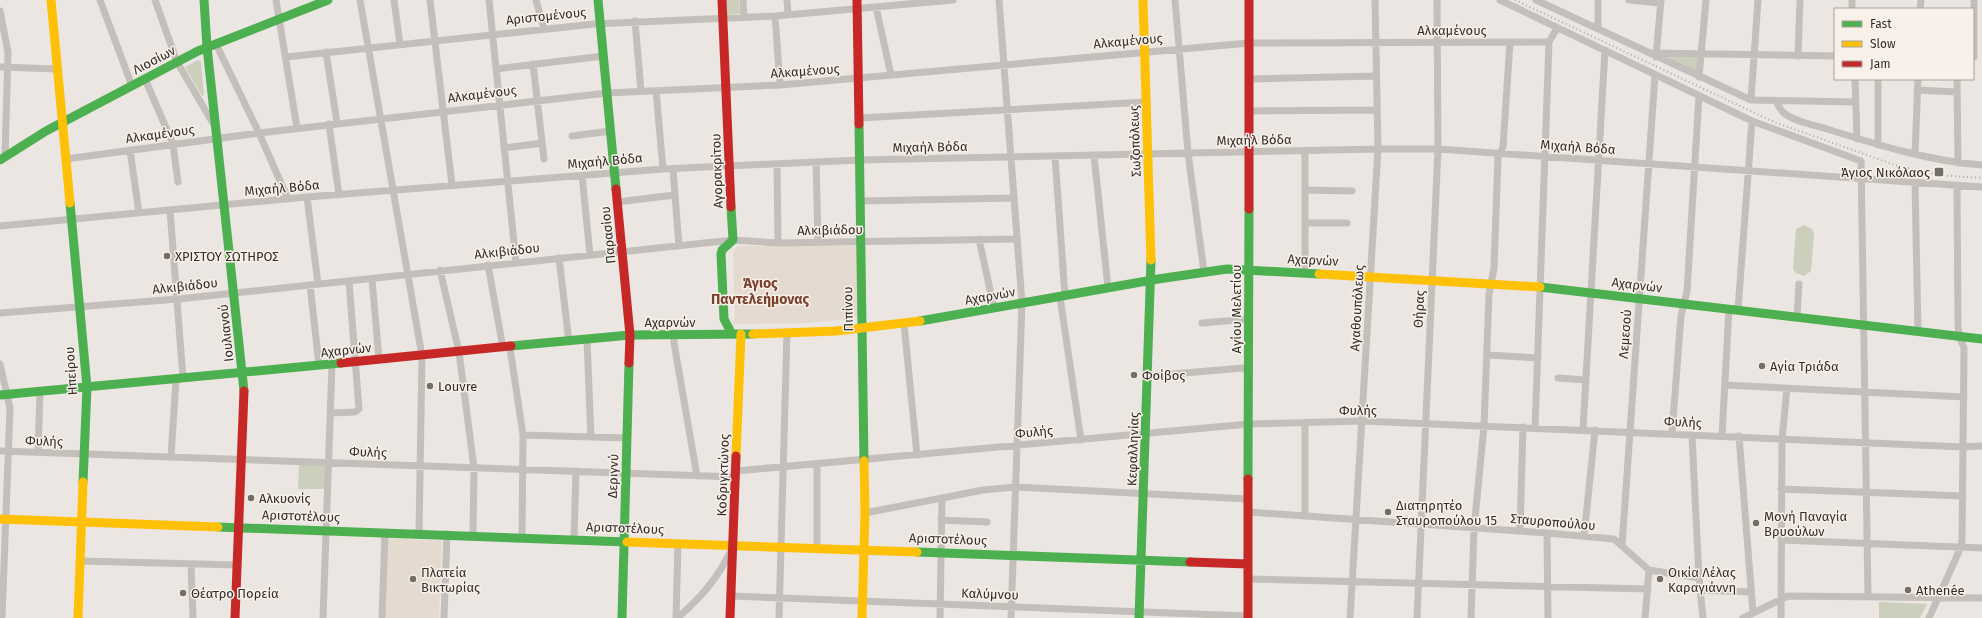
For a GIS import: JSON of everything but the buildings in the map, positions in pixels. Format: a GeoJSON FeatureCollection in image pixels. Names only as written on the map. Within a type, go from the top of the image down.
{"type":"FeatureCollection","features":[{"type":"Feature","properties":{"kind":"main road","name":"Ηπείρου"},"geometry":{"type":"LineString","coordinates":[[51,0],[86,387],[78,618]]}},
{"type":"Feature","properties":{"kind":"main road","name":"Ιουλιανού"},"geometry":{"type":"LineString","coordinates":[[204,0],[211,46],[217,138],[244,372],[242,460],[235,618]]}},
{"type":"Feature","properties":{"kind":"main road","name":"Λιοσίων"},"geometry":{"type":"LineString","coordinates":[[2,158],[62,122],[177,62],[211,46],[280,19],[318,2],[328,0]]}},
{"type":"Feature","properties":{"kind":"main road","name":"Παρασίου"},"geometry":{"type":"LineString","coordinates":[[598,0],[630,335]]}},
{"type":"Feature","properties":{"kind":"main road","name":"Αγορακρίτου"},"geometry":{"type":"LineString","coordinates":[[722,0],[733,240]]}},
{"type":"Feature","properties":{"kind":"main road","name":"Σωζοπόλεως"},"geometry":{"type":"LineString","coordinates":[[1143,0],[1152,280]]}},
{"type":"Feature","properties":{"kind":"main road","name":"Αγίου Μελετίου"},"geometry":{"type":"LineString","coordinates":[[1248,617],[1249,0]]}},
{"type":"Feature","properties":{"kind":"main road","name":"Πιπίνου"},"geometry":{"type":"LineString","coordinates":[[857,4],[866,513],[862,618]]}},
{"type":"Feature","properties":{"kind":"main road"},"geometry":{"type":"LineString","coordinates":[[733,240],[722,250],[721,254],[724,319],[737,334]]}},
{"type":"Feature","properties":{"kind":"main road","name":"Αχαρνών"},"geometry":{"type":"LineString","coordinates":[[4,395],[630,335],[737,334],[862,330],[904,324],[1152,280],[1227,269],[1371,276],[1541,287],[1982,339]]}},
{"type":"Feature","properties":{"kind":"main road","name":"Κεφαλληνίας"},"geometry":{"type":"LineString","coordinates":[[1139,615],[1152,280]]}},
{"type":"Feature","properties":{"kind":"main road","name":"Κοδριγκτώνος"},"geometry":{"type":"LineString","coordinates":[[730,618],[736,474],[737,334]]}},
{"type":"Feature","properties":{"kind":"main road","name":"Δεριγνύ"},"geometry":{"type":"LineString","coordinates":[[622,618],[630,335]]}},
{"type":"Feature","properties":{"kind":"main road","name":"Αριστοτέλους"},"geometry":{"type":"LineString","coordinates":[[3,519],[1013,554],[1248,564]]}},
{"type":"Feature","properties":{"kind":"street"},"geometry":{"type":"LineString","coordinates":[[100,0],[132,86]]}},
{"type":"Feature","properties":{"kind":"street"},"geometry":{"type":"LineString","coordinates":[[155,0],[177,62],[216,128]]}},
{"type":"Feature","properties":{"kind":"street"},"geometry":{"type":"LineString","coordinates":[[276,0],[297,128]]}},
{"type":"Feature","properties":{"kind":"street"},"geometry":{"type":"LineString","coordinates":[[360,0],[379,119],[422,356],[419,533]]}},
{"type":"Feature","properties":{"kind":"street"},"geometry":{"type":"LineString","coordinates":[[394,0],[400,44]]}},
{"type":"Feature","properties":{"kind":"street"},"geometry":{"type":"LineString","coordinates":[[430,0],[452,185]]}},
{"type":"Feature","properties":{"kind":"street"},"geometry":{"type":"LineString","coordinates":[[489,0],[516,262]]}},
{"type":"Feature","properties":{"kind":"street"},"geometry":{"type":"LineString","coordinates":[[536,0],[544,29]]}},
{"type":"Feature","properties":{"kind":"street"},"geometry":{"type":"LineString","coordinates":[[743,0],[744,17]]}},
{"type":"Feature","properties":{"kind":"street"},"geometry":{"type":"LineString","coordinates":[[787,0],[788,14]]}},
{"type":"Feature","properties":{"kind":"street","name":"Αριστομένους"},"geometry":{"type":"LineString","coordinates":[[286,57],[600,23],[775,16],[857,4],[876,7],[954,0]]}},
{"type":"Feature","properties":{"kind":"street"},"geometry":{"type":"LineString","coordinates":[[999,0],[1022,303],[1011,618]]}},
{"type":"Feature","properties":{"kind":"street"},"geometry":{"type":"LineString","coordinates":[[1175,0],[1188,153],[1204,272]]}},
{"type":"Feature","properties":{"kind":"street","name":"Αγαθουπόλεως"},"geometry":{"type":"LineString","coordinates":[[1350,618],[1378,149],[1376,0]]}},
{"type":"Feature","properties":{"kind":"street","name":"Θήρας"},"geometry":{"type":"LineString","coordinates":[[1417,618],[1438,149],[1437,0]]}},
{"type":"Feature","properties":{"kind":"street"},"geometry":{"type":"LineString","coordinates":[[1500,0],[1752,121],[1861,161],[1868,596]]}},
{"type":"Feature","properties":{"kind":"street"},"geometry":{"type":"LineString","coordinates":[[1536,0],[1551,4],[1598,29],[1648,53],[1657,55],[1754,54],[1834,56]]}},
{"type":"Feature","properties":{"kind":"street"},"geometry":{"type":"LineString","coordinates":[[1598,0],[1598,29]]}},
{"type":"Feature","properties":{"kind":"street"},"geometry":{"type":"LineString","coordinates":[[1628,0],[1660,1],[1657,55]]}},
{"type":"Feature","properties":{"kind":"street"},"geometry":{"type":"LineString","coordinates":[[1699,77],[1706,0]]}},
{"type":"Feature","properties":{"kind":"street"},"geometry":{"type":"LineString","coordinates":[[1751,100],[1758,0]]}},
{"type":"Feature","properties":{"kind":"street"},"geometry":{"type":"LineString","coordinates":[[1798,56],[1800,0]]}},
{"type":"Feature","properties":{"kind":"street"},"geometry":{"type":"LineString","coordinates":[[1974,0],[1976,57]]}},
{"type":"Feature","properties":{"kind":"street"},"geometry":{"type":"LineString","coordinates":[[876,7],[891,75]]}},
{"type":"Feature","properties":{"kind":"street"},"geometry":{"type":"LineString","coordinates":[[0,11],[8,52],[9,67],[2,158]]}},
{"type":"Feature","properties":{"kind":"street"},"geometry":{"type":"LineString","coordinates":[[775,16],[780,85]]}},
{"type":"Feature","properties":{"kind":"street"},"geometry":{"type":"LineString","coordinates":[[635,21],[641,91]]}},
{"type":"Feature","properties":{"kind":"street"},"geometry":{"type":"LineString","coordinates":[[1535,428],[1549,42],[1557,28]]}},
{"type":"Feature","properties":{"kind":"street"},"geometry":{"type":"LineString","coordinates":[[1471,618],[1474,529],[1484,426],[1488,355],[1489,294],[1494,268],[1498,157],[1501,154],[1503,146],[1510,42]]}},
{"type":"Feature","properties":{"kind":"street","name":"Αλκαμένους"},"geometry":{"type":"LineString","coordinates":[[66,159],[328,124],[607,93],[780,85],[858,79],[1249,43],[1549,42]]}},
{"type":"Feature","properties":{"kind":"street"},"geometry":{"type":"LineString","coordinates":[[211,46],[259,133],[288,199]]}},
{"type":"Feature","properties":{"kind":"street"},"geometry":{"type":"LineString","coordinates":[[1583,430],[1605,50]]}},
{"type":"Feature","properties":{"kind":"street"},"geometry":{"type":"LineString","coordinates":[[326,52],[337,123]]}},
{"type":"Feature","properties":{"kind":"street"},"geometry":{"type":"LineString","coordinates":[[1657,55],[1699,77],[1751,100],[1856,102]]}},
{"type":"Feature","properties":{"kind":"street"},"geometry":{"type":"LineString","coordinates":[[496,69],[603,56]]}},
{"type":"Feature","properties":{"kind":"street"},"geometry":{"type":"LineString","coordinates":[[533,64],[544,159]]}},
{"type":"Feature","properties":{"kind":"street"},"geometry":{"type":"LineString","coordinates":[[0,67],[57,69]]}},
{"type":"Feature","properties":{"kind":"street","name":"Λεμεσού"},"geometry":{"type":"LineString","coordinates":[[1622,546],[1655,75]]}},
{"type":"Feature","properties":{"kind":"street"},"geometry":{"type":"LineString","coordinates":[[1249,79],[1376,76]]}},
{"type":"Feature","properties":{"kind":"street"},"geometry":{"type":"LineString","coordinates":[[145,79],[173,144],[178,182]]}},
{"type":"Feature","properties":{"kind":"street"},"geometry":{"type":"LineString","coordinates":[[1855,80],[1857,139]]}},
{"type":"Feature","properties":{"kind":"street"},"geometry":{"type":"LineString","coordinates":[[1878,80],[1878,145]]}},
{"type":"Feature","properties":{"kind":"street"},"geometry":{"type":"LineString","coordinates":[[1915,154],[1918,80]]}},
{"type":"Feature","properties":{"kind":"street"},"geometry":{"type":"LineString","coordinates":[[1957,80],[1958,163]]}},
{"type":"Feature","properties":{"kind":"street"},"geometry":{"type":"LineString","coordinates":[[656,90],[663,169]]}},
{"type":"Feature","properties":{"kind":"street"},"geometry":{"type":"LineString","coordinates":[[1918,90],[1957,92]]}},
{"type":"Feature","properties":{"kind":"street"},"geometry":{"type":"LineString","coordinates":[[1672,433],[1681,316],[1687,291],[1700,96]]}},
{"type":"Feature","properties":{"kind":"street"},"geometry":{"type":"LineString","coordinates":[[1776,101],[1784,114],[1794,119],[1857,139],[1958,163],[1982,165]]}},
{"type":"Feature","properties":{"kind":"street"},"geometry":{"type":"LineString","coordinates":[[859,118],[1146,102]]}},
{"type":"Feature","properties":{"kind":"street"},"geometry":{"type":"LineString","coordinates":[[1249,112],[1377,110]]}},
{"type":"Feature","properties":{"kind":"street"},"geometry":{"type":"LineString","coordinates":[[1722,436],[1725,385],[1752,121]]}},
{"type":"Feature","properties":{"kind":"street"},"geometry":{"type":"LineString","coordinates":[[328,124],[339,195]]}},
{"type":"Feature","properties":{"kind":"street"},"geometry":{"type":"LineString","coordinates":[[572,136],[611,131]]}},
{"type":"Feature","properties":{"kind":"street"},"geometry":{"type":"LineString","coordinates":[[504,148],[542,143]]}},
{"type":"Feature","properties":{"kind":"street","name":"Μιχαήλ Βόδα"},"geometry":{"type":"LineString","coordinates":[[0,226],[307,197],[663,169],[859,160],[1378,149],[1438,149],[1982,187]]}},
{"type":"Feature","properties":{"kind":"street"},"geometry":{"type":"LineString","coordinates":[[130,150],[139,213]]}},
{"type":"Feature","properties":{"kind":"street"},"geometry":{"type":"LineString","coordinates":[[1305,151],[1305,273]]}},
{"type":"Feature","properties":{"kind":"street"},"geometry":{"type":"LineString","coordinates":[[1094,155],[1108,288]]}},
{"type":"Feature","properties":{"kind":"street"},"geometry":{"type":"LineString","coordinates":[[1055,156],[1062,296],[1080,440]]}},
{"type":"Feature","properties":{"kind":"street"},"geometry":{"type":"LineString","coordinates":[[816,162],[818,242]]}},
{"type":"Feature","properties":{"kind":"street"},"geometry":{"type":"LineString","coordinates":[[777,164],[778,243]]}},
{"type":"Feature","properties":{"kind":"street"},"geometry":{"type":"LineString","coordinates":[[673,169],[679,246]]}},
{"type":"Feature","properties":{"kind":"street"},"geometry":{"type":"LineString","coordinates":[[582,175],[590,255]]}},
{"type":"Feature","properties":{"kind":"street"},"geometry":{"type":"LineString","coordinates":[[1914,183],[1918,331]]}},
{"type":"Feature","properties":{"kind":"street"},"geometry":{"type":"LineString","coordinates":[[1929,618],[1961,547],[1963,496],[1964,348],[1959,336],[1957,186]]}},
{"type":"Feature","properties":{"kind":"street"},"geometry":{"type":"LineString","coordinates":[[1305,190],[1352,191]]}},
{"type":"Feature","properties":{"kind":"street"},"geometry":{"type":"LineString","coordinates":[[617,202],[675,195]]}},
{"type":"Feature","properties":{"kind":"street"},"geometry":{"type":"LineString","coordinates":[[307,197],[318,284]]}},
{"type":"Feature","properties":{"kind":"street"},"geometry":{"type":"LineString","coordinates":[[860,201],[1014,198]]}},
{"type":"Feature","properties":{"kind":"street"},"geometry":{"type":"LineString","coordinates":[[170,210],[178,299],[179,378],[171,457]]}},
{"type":"Feature","properties":{"kind":"street"},"geometry":{"type":"LineString","coordinates":[[1305,223],[1347,223]]}},
{"type":"Feature","properties":{"kind":"street"},"geometry":{"type":"LineString","coordinates":[[979,239],[994,308]]}},
{"type":"Feature","properties":{"kind":"street","name":"Αλκιβιάδου"},"geometry":{"type":"LineString","coordinates":[[0,312],[178,299],[733,240],[778,243],[1017,239]]}},
{"type":"Feature","properties":{"kind":"street"},"geometry":{"type":"LineString","coordinates":[[559,258],[569,342]]}},
{"type":"Feature","properties":{"kind":"street"},"geometry":{"type":"LineString","coordinates":[[488,265],[523,435],[522,537]]}},
{"type":"Feature","properties":{"kind":"street"},"geometry":{"type":"LineString","coordinates":[[440,270],[459,352],[474,468],[473,535]]}},
{"type":"Feature","properties":{"kind":"street"},"geometry":{"type":"LineString","coordinates":[[372,279],[379,359]]}},
{"type":"Feature","properties":{"kind":"street"},"geometry":{"type":"LineString","coordinates":[[331,412],[358,411],[356,362],[349,281]]}},
{"type":"Feature","properties":{"kind":"street"},"geometry":{"type":"LineString","coordinates":[[1797,317],[1799,284]]}},
{"type":"Feature","properties":{"kind":"street"},"geometry":{"type":"LineString","coordinates":[[310,285],[319,365]]}},
{"type":"Feature","properties":{"kind":"street"},"geometry":{"type":"LineString","coordinates":[[1202,323],[1249,319]]}},
{"type":"Feature","properties":{"kind":"street"},"geometry":{"type":"LineString","coordinates":[[904,324],[917,455]]}},
{"type":"Feature","properties":{"kind":"street"},"geometry":{"type":"LineString","coordinates":[[779,618],[787,332]]}},
{"type":"Feature","properties":{"kind":"street"},"geometry":{"type":"LineString","coordinates":[[674,334],[674,343],[697,476]]}},
{"type":"Feature","properties":{"kind":"street"},"geometry":{"type":"LineString","coordinates":[[587,340],[591,437]]}},
{"type":"Feature","properties":{"kind":"street"},"geometry":{"type":"LineString","coordinates":[[1488,355],[1538,358]]}},
{"type":"Feature","properties":{"kind":"street"},"geometry":{"type":"LineString","coordinates":[[0,364],[4,395],[10,408],[9,451],[3,519],[2,618]]}},
{"type":"Feature","properties":{"kind":"street"},"geometry":{"type":"LineString","coordinates":[[323,618],[332,364]]}},
{"type":"Feature","properties":{"kind":"street"},"geometry":{"type":"LineString","coordinates":[[1148,376],[1244,368],[1249,370]]}},
{"type":"Feature","properties":{"kind":"street"},"geometry":{"type":"LineString","coordinates":[[1558,378],[1586,380]]}},
{"type":"Feature","properties":{"kind":"street"},"geometry":{"type":"LineString","coordinates":[[1725,385],[1964,397]]}},
{"type":"Feature","properties":{"kind":"street"},"geometry":{"type":"LineString","coordinates":[[1781,618],[1782,439],[1787,388]]}},
{"type":"Feature","properties":{"kind":"street"},"geometry":{"type":"LineString","coordinates":[[38,452],[40,392]]}},
{"type":"Feature","properties":{"kind":"street","name":"Φυλής"},"geometry":{"type":"LineString","coordinates":[[0,451],[697,476],[736,474],[784,466],[1249,424],[1305,422],[1362,421],[1426,423],[1630,431],[1866,443],[1963,447],[1982,446]]}},
{"type":"Feature","properties":{"kind":"street"},"geometry":{"type":"LineString","coordinates":[[1305,422],[1305,516]]}},
{"type":"Feature","properties":{"kind":"street"},"geometry":{"type":"LineString","coordinates":[[1520,531],[1523,427]]}},
{"type":"Feature","properties":{"kind":"street"},"geometry":{"type":"LineString","coordinates":[[1584,536],[1595,430]]}},
{"type":"Feature","properties":{"kind":"street"},"geometry":{"type":"LineString","coordinates":[[1692,434],[1699,578],[1703,618]]}},
{"type":"Feature","properties":{"kind":"street"},"geometry":{"type":"LineString","coordinates":[[523,435],[627,438]]}},
{"type":"Feature","properties":{"kind":"street"},"geometry":{"type":"LineString","coordinates":[[1739,436],[1753,613]]}},
{"type":"Feature","properties":{"kind":"street"},"geometry":{"type":"LineString","coordinates":[[817,464],[817,547]]}},
{"type":"Feature","properties":{"kind":"street"},"geometry":{"type":"LineString","coordinates":[[574,539],[576,471]]}},
{"type":"Feature","properties":{"kind":"street"},"geometry":{"type":"LineString","coordinates":[[866,513],[983,490],[1016,487],[1144,492],[1248,499]]}},
{"type":"Feature","properties":{"kind":"street"},"geometry":{"type":"LineString","coordinates":[[1781,490],[1963,496]]}},
{"type":"Feature","properties":{"kind":"street"},"geometry":{"type":"LineString","coordinates":[[940,618],[942,498]]}},
{"type":"Feature","properties":{"kind":"street","name":"Σταυροπούλου"},"geometry":{"type":"LineString","coordinates":[[1248,512],[1614,539],[1649,570]]}},
{"type":"Feature","properties":{"kind":"street"},"geometry":{"type":"LineString","coordinates":[[941,520],[987,522]]}},
{"type":"Feature","properties":{"kind":"street"},"geometry":{"type":"LineString","coordinates":[[382,618],[385,532]]}},
{"type":"Feature","properties":{"kind":"street"},"geometry":{"type":"LineString","coordinates":[[1547,533],[1548,618]]}},
{"type":"Feature","properties":{"kind":"street"},"geometry":{"type":"LineString","coordinates":[[444,618],[447,534]]}},
{"type":"Feature","properties":{"kind":"street"},"geometry":{"type":"LineString","coordinates":[[1781,540],[1982,548]]}},
{"type":"Feature","properties":{"kind":"street"},"geometry":{"type":"LineString","coordinates":[[677,618],[678,542]]}},
{"type":"Feature","properties":{"kind":"street"},"geometry":{"type":"LineString","coordinates":[[677,618],[695,604],[708,588],[727,560],[733,544]]}},
{"type":"Feature","properties":{"kind":"street"},"geometry":{"type":"LineString","coordinates":[[80,561],[238,565]]}},
{"type":"Feature","properties":{"kind":"street"},"geometry":{"type":"LineString","coordinates":[[190,564],[193,618]]}},
{"type":"Feature","properties":{"kind":"street"},"geometry":{"type":"LineString","coordinates":[[1645,618],[1649,570],[1699,578]]}},
{"type":"Feature","properties":{"kind":"street"},"geometry":{"type":"LineString","coordinates":[[1248,579],[1648,589]]}},
{"type":"Feature","properties":{"kind":"street"},"geometry":{"type":"LineString","coordinates":[[1700,590],[1751,592]]}},
{"type":"Feature","properties":{"kind":"street","name":"Καλύμνου"},"geometry":{"type":"LineString","coordinates":[[731,596],[1011,607],[1139,615],[1248,617]]}},
{"type":"Feature","properties":{"kind":"street"},"geometry":{"type":"LineString","coordinates":[[1743,618],[1788,596],[1982,598]]}},
{"type":"Feature","properties":{"kind":"green space"},"geometry":{"type":"Polygon","coordinates":[[[726,0],[739,0],[740,14],[727,15],[726,0]]]}},
{"type":"Feature","properties":{"kind":"green space"},"geometry":{"type":"Polygon","coordinates":[[[1669,57],[1699,57],[1698,74],[1669,60],[1669,57]]]}},
{"type":"Feature","properties":{"kind":"green space"},"geometry":{"type":"Polygon","coordinates":[[[198,60],[201,61],[204,95],[202,96],[185,67],[198,60]]]}},
{"type":"Feature","properties":{"kind":"green space"},"geometry":{"type":"Polygon","coordinates":[[[1804,225],[1812,229],[1814,233],[1811,271],[1804,276],[1796,273],[1793,269],[1796,229],[1804,225]]]}},
{"type":"Feature","properties":{"kind":"green space"},"geometry":{"type":"Polygon","coordinates":[[[299,465],[325,465],[325,489],[298,489],[299,465]]]}},
{"type":"Feature","properties":{"kind":"green space"},"geometry":{"type":"Polygon","coordinates":[[[1879,602],[1927,604],[1920,618],[1879,618],[1879,602]]]}},
{"type":"Feature","properties":{"kind":"shaded area"},"geometry":{"type":"Polygon","coordinates":[[[738,246],[857,246],[858,318],[807,323],[732,324],[735,317],[733,252],[738,246]]]}},
{"type":"Feature","properties":{"kind":"shaded area","name":"Πλατεία Βικτωρίας"},"geometry":{"type":"Polygon","coordinates":[[[387,538],[442,541],[439,618],[385,618],[387,538]]]}},
{"type":"Feature","properties":{"kind":"railway"},"geometry":{"type":"LineString","coordinates":[[1515,0],[1774,122],[1895,165],[1939,175],[1982,178]]}},
{"type":"Feature","properties":{"kind":"traffic: fast"},"geometry":{"type":"LineString","coordinates":[[204,0],[207,47],[244,391]]}},
{"type":"Feature","properties":{"kind":"traffic: fast"},"geometry":{"type":"LineString","coordinates":[[0,160],[46,131],[198,51],[328,0]]}},
{"type":"Feature","properties":{"kind":"traffic: fast"},"geometry":{"type":"LineString","coordinates":[[598,0],[616,189]]}},
{"type":"Feature","properties":{"kind":"traffic: fast"},"geometry":{"type":"LineString","coordinates":[[859,124],[864,461]]}},
{"type":"Feature","properties":{"kind":"traffic: fast"},"geometry":{"type":"LineString","coordinates":[[70,203],[87,387],[83,482]]}},
{"type":"Feature","properties":{"kind":"traffic: fast"},"geometry":{"type":"LineString","coordinates":[[731,207],[733,240],[722,250],[721,254],[724,319],[732,334]]}},
{"type":"Feature","properties":{"kind":"traffic: fast"},"geometry":{"type":"LineString","coordinates":[[1248,479],[1249,209]]}},
{"type":"Feature","properties":{"kind":"traffic: fast"},"geometry":{"type":"LineString","coordinates":[[1139,618],[1151,260]]}},
{"type":"Feature","properties":{"kind":"traffic: fast"},"geometry":{"type":"LineString","coordinates":[[920,321],[1158,279],[1227,269],[1319,274]]}},
{"type":"Feature","properties":{"kind":"traffic: fast"},"geometry":{"type":"LineString","coordinates":[[1540,287],[1982,339]]}},
{"type":"Feature","properties":{"kind":"traffic: fast"},"geometry":{"type":"LineString","coordinates":[[511,346],[630,335],[753,334]]}},
{"type":"Feature","properties":{"kind":"traffic: fast"},"geometry":{"type":"LineString","coordinates":[[0,395],[341,363]]}},
{"type":"Feature","properties":{"kind":"traffic: fast"},"geometry":{"type":"LineString","coordinates":[[622,618],[629,363]]}},
{"type":"Feature","properties":{"kind":"traffic: fast"},"geometry":{"type":"LineString","coordinates":[[218,527],[627,542]]}},
{"type":"Feature","properties":{"kind":"traffic: fast"},"geometry":{"type":"LineString","coordinates":[[917,552],[1190,562]]}},
{"type":"Feature","properties":{"kind":"traffic: slow"},"geometry":{"type":"LineString","coordinates":[[51,0],[70,203]]}},
{"type":"Feature","properties":{"kind":"traffic: slow"},"geometry":{"type":"LineString","coordinates":[[1143,0],[1151,260]]}},
{"type":"Feature","properties":{"kind":"traffic: slow"},"geometry":{"type":"LineString","coordinates":[[1319,274],[1540,287]]}},
{"type":"Feature","properties":{"kind":"traffic: slow"},"geometry":{"type":"LineString","coordinates":[[753,334],[836,331],[920,321]]}},
{"type":"Feature","properties":{"kind":"traffic: slow"},"geometry":{"type":"LineString","coordinates":[[736,456],[741,334]]}},
{"type":"Feature","properties":{"kind":"traffic: slow"},"geometry":{"type":"LineString","coordinates":[[862,618],[865,513],[864,461]]}},
{"type":"Feature","properties":{"kind":"traffic: slow"},"geometry":{"type":"LineString","coordinates":[[78,618],[83,482]]}},
{"type":"Feature","properties":{"kind":"traffic: slow"},"geometry":{"type":"LineString","coordinates":[[0,519],[218,527]]}},
{"type":"Feature","properties":{"kind":"traffic: slow"},"geometry":{"type":"LineString","coordinates":[[627,542],[917,552]]}},
{"type":"Feature","properties":{"kind":"traffic: jam"},"geometry":{"type":"LineString","coordinates":[[722,0],[731,207]]}},
{"type":"Feature","properties":{"kind":"traffic: jam"},"geometry":{"type":"LineString","coordinates":[[857,0],[859,124]]}},
{"type":"Feature","properties":{"kind":"traffic: jam"},"geometry":{"type":"LineString","coordinates":[[1249,0],[1249,209]]}},
{"type":"Feature","properties":{"kind":"traffic: jam"},"geometry":{"type":"LineString","coordinates":[[616,189],[630,335],[629,363]]}},
{"type":"Feature","properties":{"kind":"traffic: jam"},"geometry":{"type":"LineString","coordinates":[[341,363],[511,346]]}},
{"type":"Feature","properties":{"kind":"traffic: jam"},"geometry":{"type":"LineString","coordinates":[[235,618],[244,391]]}},
{"type":"Feature","properties":{"kind":"traffic: jam"},"geometry":{"type":"LineString","coordinates":[[730,618],[736,456]]}},
{"type":"Feature","properties":{"kind":"traffic: jam"},"geometry":{"type":"LineString","coordinates":[[1248,479],[1248,618]]}},
{"type":"Feature","properties":{"kind":"traffic: jam"},"geometry":{"type":"LineString","coordinates":[[1190,562],[1248,564]]}},
{"type":"Feature","properties":{"kind":"place","name":"Άγιος Νικόλαος"},"geometry":{"type":"Point","coordinates":[1939,172]}},
{"type":"Feature","properties":{"kind":"place","name":"ΧΡΙΣΤΟΥ ΣΩΤΗΡΟΣ"},"geometry":{"type":"Point","coordinates":[167,256]}},
{"type":"Feature","properties":{"kind":"place","name":"Αγία Τριάδα"},"geometry":{"type":"Point","coordinates":[1762,366]}},
{"type":"Feature","properties":{"kind":"place","name":"Φοίβος"},"geometry":{"type":"Point","coordinates":[1134,375]}},
{"type":"Feature","properties":{"kind":"place","name":"Louvre"},"geometry":{"type":"Point","coordinates":[430,386]}},
{"type":"Feature","properties":{"kind":"place","name":"Αλκυονίς"},"geometry":{"type":"Point","coordinates":[251,498]}},
{"type":"Feature","properties":{"kind":"place","name":"Διατηρητέο Σταυροπούλου 15"},"geometry":{"type":"Point","coordinates":[1388,512]}},
{"type":"Feature","properties":{"kind":"place","name":"Μονή Παναγία Βρυούλων"},"geometry":{"type":"Point","coordinates":[1756,523]}},
{"type":"Feature","properties":{"kind":"place","name":"Πλατεία Βικτωρίας"},"geometry":{"type":"Point","coordinates":[413,579]}},
{"type":"Feature","properties":{"kind":"place","name":"Οικία Λέλας Καραγιάννη"},"geometry":{"type":"Point","coordinates":[1660,579]}},
{"type":"Feature","properties":{"kind":"place","name":"Athenée"},"geometry":{"type":"Point","coordinates":[1908,590]}},
{"type":"Feature","properties":{"kind":"place","name":"Θέατρο Πορεία"},"geometry":{"type":"Point","coordinates":[183,593]}},
{"type":"Feature","properties":{"kind":"district","name":"Άγιος Παντελεήμονας"},"geometry":{"type":"Point","coordinates":[760,292]}}]}
